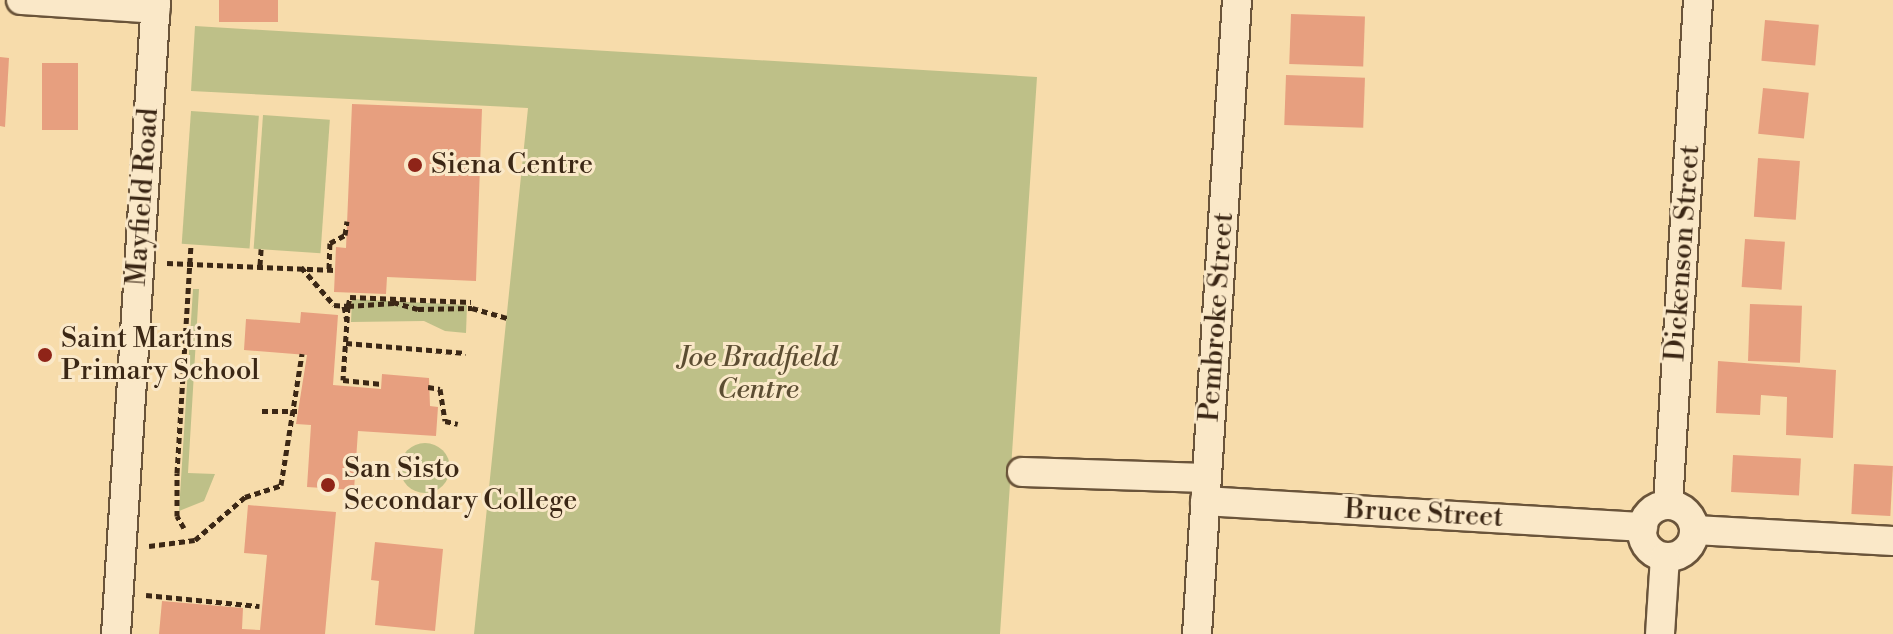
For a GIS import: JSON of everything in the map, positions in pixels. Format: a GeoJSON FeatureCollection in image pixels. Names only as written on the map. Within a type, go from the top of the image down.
{"type":"FeatureCollection","features":[{"type":"Feature","properties":{"kind":"street"},"geometry":{"type":"LineString","coordinates":[[21,0],[156,4]]}},
{"type":"Feature","properties":{"kind":"street","name":"Pembroke Street"},"geometry":{"type":"LineString","coordinates":[[1197,634],[1237,0]]}},
{"type":"Feature","properties":{"kind":"street","name":"Dickenson Street"},"geometry":{"type":"LineString","coordinates":[[1668,505],[1698,0]]}},
{"type":"Feature","properties":{"kind":"street","name":"Mayfield Road"},"geometry":{"type":"LineString","coordinates":[[116,634],[156,4]]}},
{"type":"Feature","properties":{"kind":"street","name":"Bruce Street"},"geometry":{"type":"LineString","coordinates":[[1022,472],[1643,527]]}},
{"type":"Feature","properties":{"kind":"street"},"geometry":{"type":"LineString","coordinates":[[1668,505],[1688,514],[1695,530],[1684,552],[1665,557],[1646,545],[1643,527],[1649,513],[1668,505]]}},
{"type":"Feature","properties":{"kind":"street"},"geometry":{"type":"LineString","coordinates":[[1695,530],[1893,541]]}},
{"type":"Feature","properties":{"kind":"street"},"geometry":{"type":"LineString","coordinates":[[1660,634],[1665,557]]}},
{"type":"Feature","properties":{"kind":"path"},"geometry":{"type":"LineString","coordinates":[[167,263],[332,269],[330,243],[345,235],[347,221]]}},
{"type":"Feature","properties":{"kind":"path"},"geometry":{"type":"LineString","coordinates":[[184,528],[177,516],[178,435],[191,245]]}},
{"type":"Feature","properties":{"kind":"path"},"geometry":{"type":"LineString","coordinates":[[260,265],[261,249]]}},
{"type":"Feature","properties":{"kind":"path"},"geometry":{"type":"LineString","coordinates":[[301,267],[334,305],[392,301],[471,302]]}},
{"type":"Feature","properties":{"kind":"path"},"geometry":{"type":"LineString","coordinates":[[382,384],[343,380],[346,306],[351,295],[392,301],[418,309],[472,308],[508,318]]}},
{"type":"Feature","properties":{"kind":"path"},"geometry":{"type":"LineString","coordinates":[[346,343],[466,353]]}},
{"type":"Feature","properties":{"kind":"path"},"geometry":{"type":"LineString","coordinates":[[149,546],[195,540],[245,497],[281,485],[302,354]]}},
{"type":"Feature","properties":{"kind":"path"},"geometry":{"type":"LineString","coordinates":[[428,387],[440,389],[445,421],[458,424]]}},
{"type":"Feature","properties":{"kind":"path"},"geometry":{"type":"LineString","coordinates":[[262,411],[294,411]]}},
{"type":"Feature","properties":{"kind":"path"},"geometry":{"type":"LineString","coordinates":[[146,595],[259,606]]}},
{"type":"Feature","properties":{"kind":"green space","name":"Joe Bradfield Centre"},"geometry":{"type":"Polygon","coordinates":[[[195,26],[1037,77],[1000,634],[474,634],[528,108],[191,91],[195,26]]]}},
{"type":"Feature","properties":{"kind":"green space"},"geometry":{"type":"Polygon","coordinates":[[[191,111],[259,116],[250,248],[182,244],[191,111]]]}},
{"type":"Feature","properties":{"kind":"green space"},"geometry":{"type":"Polygon","coordinates":[[[263,115],[330,120],[320,253],[254,249],[263,115]]]}},
{"type":"Feature","properties":{"kind":"green space"},"geometry":{"type":"Polygon","coordinates":[[[193,289],[199,289],[188,473],[215,474],[204,501],[179,511],[193,289]]]}},
{"type":"Feature","properties":{"kind":"green space"},"geometry":{"type":"Polygon","coordinates":[[[352,299],[467,305],[466,333],[445,331],[424,321],[351,322],[352,299]]]}},
{"type":"Feature","properties":{"kind":"green space"},"geometry":{"type":"Polygon","coordinates":[[[425,443],[443,450],[450,468],[443,486],[425,493],[407,486],[400,468],[407,450],[425,443]]]}},
{"type":"Feature","properties":{"kind":"building"},"geometry":{"type":"Polygon","coordinates":[[[219,0],[278,0],[278,22],[219,22],[219,0]]]}},
{"type":"Feature","properties":{"kind":"building"},"geometry":{"type":"Polygon","coordinates":[[[1291,14],[1365,17],[1363,67],[1289,64],[1291,14]]]}},
{"type":"Feature","properties":{"kind":"building"},"geometry":{"type":"Polygon","coordinates":[[[1765,20],[1819,25],[1815,66],[1761,61],[1765,20]]]}},
{"type":"Feature","properties":{"kind":"building"},"geometry":{"type":"Polygon","coordinates":[[[0,57],[9,58],[5,127],[0,126],[0,57]]]}},
{"type":"Feature","properties":{"kind":"building"},"geometry":{"type":"Polygon","coordinates":[[[42,63],[78,63],[78,130],[42,130],[42,63]]]}},
{"type":"Feature","properties":{"kind":"building"},"geometry":{"type":"Polygon","coordinates":[[[1286,75],[1365,78],[1363,128],[1284,125],[1286,75]]]}},
{"type":"Feature","properties":{"kind":"building"},"geometry":{"type":"Polygon","coordinates":[[[1763,88],[1809,93],[1804,139],[1758,134],[1763,88]]]}},
{"type":"Feature","properties":{"kind":"building","name":"Siena Centre"},"geometry":{"type":"Polygon","coordinates":[[[352,104],[482,109],[476,281],[387,277],[386,294],[334,292],[336,247],[346,248],[352,104]]]}},
{"type":"Feature","properties":{"kind":"building"},"geometry":{"type":"Polygon","coordinates":[[[1758,158],[1800,161],[1796,220],[1754,217],[1758,158]]]}},
{"type":"Feature","properties":{"kind":"building"},"geometry":{"type":"Polygon","coordinates":[[[1745,239],[1785,242],[1782,290],[1742,287],[1745,239]]]}},
{"type":"Feature","properties":{"kind":"building"},"geometry":{"type":"Polygon","coordinates":[[[1750,304],[1802,306],[1800,363],[1748,361],[1750,304]]]}},
{"type":"Feature","properties":{"kind":"building"},"geometry":{"type":"Polygon","coordinates":[[[301,312],[338,315],[333,385],[381,389],[382,374],[429,378],[430,406],[438,407],[436,436],[358,431],[354,490],[307,487],[311,425],[296,424],[307,355],[244,350],[246,319],[300,323],[301,312]]]}},
{"type":"Feature","properties":{"kind":"building"},"geometry":{"type":"Polygon","coordinates":[[[1718,361],[1836,370],[1833,438],[1786,435],[1787,397],[1761,395],[1760,415],[1716,413],[1718,361]]]}},
{"type":"Feature","properties":{"kind":"building"},"geometry":{"type":"Polygon","coordinates":[[[1733,455],[1801,459],[1799,496],[1731,492],[1733,455]]]}},
{"type":"Feature","properties":{"kind":"building"},"geometry":{"type":"Polygon","coordinates":[[[1854,464],[1893,466],[1890,516],[1851,514],[1854,464]]]}},
{"type":"Feature","properties":{"kind":"building"},"geometry":{"type":"Polygon","coordinates":[[[248,505],[336,512],[325,634],[159,634],[162,601],[243,608],[242,629],[260,630],[267,555],[244,553],[248,505]]]}},
{"type":"Feature","properties":{"kind":"building"},"geometry":{"type":"Polygon","coordinates":[[[375,542],[443,549],[435,631],[375,625],[379,581],[371,580],[375,542]]]}},
{"type":"Feature","properties":{"kind":"place","name":"Siena Centre"},"geometry":{"type":"Point","coordinates":[415,165]}},
{"type":"Feature","properties":{"kind":"place","name":"Saint Martins Primary School"},"geometry":{"type":"Point","coordinates":[45,355]}},
{"type":"Feature","properties":{"kind":"place","name":"San Sisto Secondary College"},"geometry":{"type":"Point","coordinates":[328,485]}}]}
